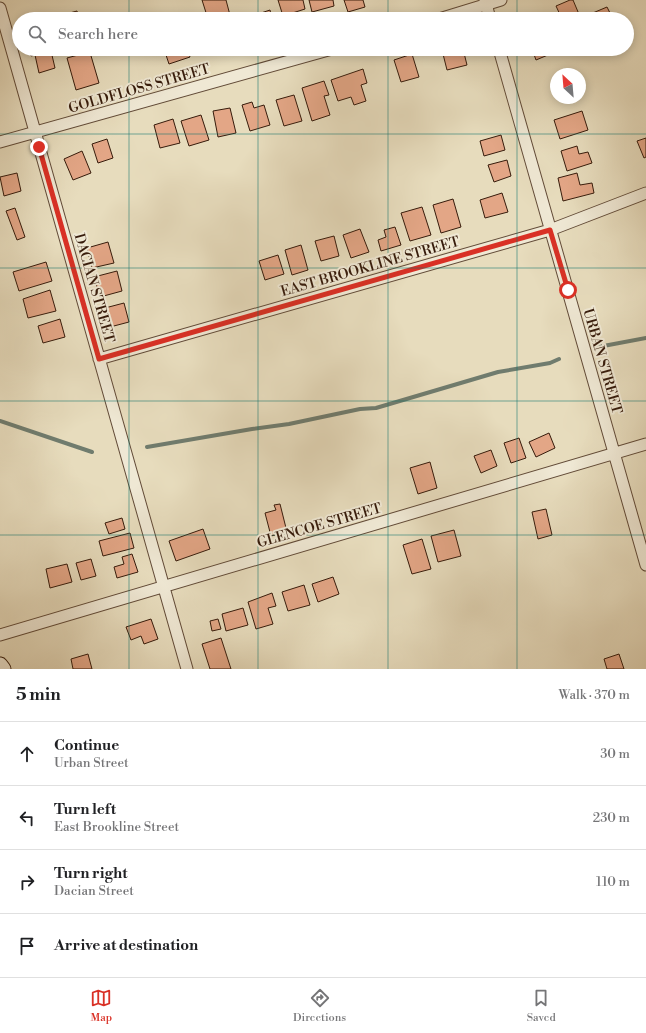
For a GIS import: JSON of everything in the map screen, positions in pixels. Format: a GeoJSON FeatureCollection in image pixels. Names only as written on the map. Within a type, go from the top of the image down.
{"type":"FeatureCollection","features":[{"type":"Feature","properties":{"kind":"main road"},"geometry":{"type":"LineString","coordinates":[[0,665],[3,669]]}},
{"type":"Feature","properties":{"kind":"street"},"geometry":{"type":"LineString","coordinates":[[460,12],[486,3],[501,0]]}},
{"type":"Feature","properties":{"kind":"street","name":"DACIAN STREET"},"geometry":{"type":"LineString","coordinates":[[0,8],[12,51]]}},
{"type":"Feature","properties":{"kind":"street","name":"DACIAN STREET"},"geometry":{"type":"LineString","coordinates":[[14,56],[188,669]]}},
{"type":"Feature","properties":{"kind":"street","name":"GOLDFLOSS STREET"},"geometry":{"type":"LineString","coordinates":[[0,142],[307,56]]}},
{"type":"Feature","properties":{"kind":"street","name":"URBAN STREET"},"geometry":{"type":"LineString","coordinates":[[501,56],[646,565]]}},
{"type":"Feature","properties":{"kind":"street","name":"EAST BROOKLINE STREET"},"geometry":{"type":"LineString","coordinates":[[99,359],[550,230],[646,193]]}},
{"type":"Feature","properties":{"kind":"street","name":"GLENCOE STREET"},"geometry":{"type":"LineString","coordinates":[[0,635],[646,444]]}},
{"type":"Feature","properties":{"kind":"building"},"geometry":{"type":"Polygon","coordinates":[[[202,0],[226,0],[229,12],[206,12],[202,0]]]}},
{"type":"Feature","properties":{"kind":"building"},"geometry":{"type":"Polygon","coordinates":[[[278,0],[303,0],[305,9],[296,12],[282,12],[278,0]]]}},
{"type":"Feature","properties":{"kind":"building"},"geometry":{"type":"Polygon","coordinates":[[[309,0],[333,0],[334,6],[312,12],[309,0]]]}},
{"type":"Feature","properties":{"kind":"building"},"geometry":{"type":"Polygon","coordinates":[[[344,0],[363,0],[365,7],[348,12],[344,0]]]}},
{"type":"Feature","properties":{"kind":"building"},"geometry":{"type":"Polygon","coordinates":[[[573,0],[578,12],[559,12],[556,6],[573,0]]]}},
{"type":"Feature","properties":{"kind":"building"},"geometry":{"type":"Polygon","coordinates":[[[607,7],[610,12],[595,12],[607,7]]]}},
{"type":"Feature","properties":{"kind":"building"},"geometry":{"type":"Polygon","coordinates":[[[35,56],[52,56],[55,68],[39,73],[35,56]]]}},
{"type":"Feature","properties":{"kind":"building"},"geometry":{"type":"Polygon","coordinates":[[[74,56],[91,56],[99,83],[76,90],[67,58],[74,56]]]}},
{"type":"Feature","properties":{"kind":"building"},"geometry":{"type":"Polygon","coordinates":[[[166,56],[190,57],[169,64],[166,56]]]}},
{"type":"Feature","properties":{"kind":"building"},"geometry":{"type":"Polygon","coordinates":[[[406,56],[413,56],[419,77],[401,82],[394,60],[406,56]]]}},
{"type":"Feature","properties":{"kind":"building"},"geometry":{"type":"Polygon","coordinates":[[[444,56],[465,56],[467,65],[447,70],[444,56]]]}},
{"type":"Feature","properties":{"kind":"building"},"geometry":{"type":"Polygon","coordinates":[[[535,56],[546,56],[536,60],[535,56]]]}},
{"type":"Feature","properties":{"kind":"building"},"geometry":{"type":"Polygon","coordinates":[[[363,69],[367,83],[361,85],[366,101],[354,105],[351,97],[338,101],[331,80],[363,69]]]}},
{"type":"Feature","properties":{"kind":"building"},"geometry":{"type":"Polygon","coordinates":[[[324,81],[329,95],[324,96],[330,115],[312,121],[302,88],[324,81]]]}},
{"type":"Feature","properties":{"kind":"building"},"geometry":{"type":"Polygon","coordinates":[[[294,95],[302,121],[284,126],[276,100],[294,95]]]}},
{"type":"Feature","properties":{"kind":"building"},"geometry":{"type":"Polygon","coordinates":[[[252,102],[254,108],[264,105],[270,125],[250,131],[242,105],[252,102]]]}},
{"type":"Feature","properties":{"kind":"building"},"geometry":{"type":"Polygon","coordinates":[[[230,108],[236,133],[218,137],[213,111],[230,108]]]}},
{"type":"Feature","properties":{"kind":"building"},"geometry":{"type":"Polygon","coordinates":[[[582,111],[588,130],[560,139],[554,120],[582,111]]]}},
{"type":"Feature","properties":{"kind":"building"},"geometry":{"type":"Polygon","coordinates":[[[201,115],[209,140],[189,146],[181,121],[201,115]]]}},
{"type":"Feature","properties":{"kind":"building"},"geometry":{"type":"Polygon","coordinates":[[[173,119],[180,143],[160,148],[154,125],[173,119]]]}},
{"type":"Feature","properties":{"kind":"building"},"geometry":{"type":"Polygon","coordinates":[[[501,135],[505,150],[484,156],[480,141],[501,135]]]}},
{"type":"Feature","properties":{"kind":"building"},"geometry":{"type":"Polygon","coordinates":[[[646,138],[646,157],[644,158],[637,141],[646,138]]]}},
{"type":"Feature","properties":{"kind":"building"},"geometry":{"type":"Polygon","coordinates":[[[107,139],[113,158],[98,163],[92,144],[107,139]]]}},
{"type":"Feature","properties":{"kind":"building"},"geometry":{"type":"Polygon","coordinates":[[[577,146],[579,154],[588,152],[592,163],[567,171],[561,151],[577,146]]]}},
{"type":"Feature","properties":{"kind":"building"},"geometry":{"type":"Polygon","coordinates":[[[82,151],[91,173],[73,180],[64,159],[82,151]]]}},
{"type":"Feature","properties":{"kind":"building"},"geometry":{"type":"Polygon","coordinates":[[[507,160],[511,176],[494,182],[488,165],[507,160]]]}},
{"type":"Feature","properties":{"kind":"building"},"geometry":{"type":"Polygon","coordinates":[[[17,173],[21,191],[4,196],[0,177],[17,173]]]}},
{"type":"Feature","properties":{"kind":"building"},"geometry":{"type":"Polygon","coordinates":[[[577,173],[580,185],[592,183],[594,193],[563,201],[558,178],[577,173]]]}},
{"type":"Feature","properties":{"kind":"building"},"geometry":{"type":"Polygon","coordinates":[[[502,193],[508,212],[485,218],[480,200],[502,193]]]}},
{"type":"Feature","properties":{"kind":"building"},"geometry":{"type":"Polygon","coordinates":[[[453,199],[461,227],[441,233],[433,205],[453,199]]]}},
{"type":"Feature","properties":{"kind":"building"},"geometry":{"type":"Polygon","coordinates":[[[422,207],[431,235],[410,241],[401,213],[422,207]]]}},
{"type":"Feature","properties":{"kind":"building"},"geometry":{"type":"Polygon","coordinates":[[[15,208],[25,237],[17,240],[6,211],[15,208]]]}},
{"type":"Feature","properties":{"kind":"building"},"geometry":{"type":"Polygon","coordinates":[[[395,227],[401,245],[381,251],[378,240],[386,237],[384,230],[395,227]]]}},
{"type":"Feature","properties":{"kind":"building"},"geometry":{"type":"Polygon","coordinates":[[[360,229],[369,252],[351,258],[343,235],[360,229]]]}},
{"type":"Feature","properties":{"kind":"building"},"geometry":{"type":"Polygon","coordinates":[[[334,236],[339,256],[321,261],[315,241],[334,236]]]}},
{"type":"Feature","properties":{"kind":"building"},"geometry":{"type":"Polygon","coordinates":[[[108,242],[114,263],[92,268],[87,248],[108,242]]]}},
{"type":"Feature","properties":{"kind":"building"},"geometry":{"type":"Polygon","coordinates":[[[301,245],[308,270],[292,275],[285,250],[301,245]]]}},
{"type":"Feature","properties":{"kind":"building"},"geometry":{"type":"Polygon","coordinates":[[[278,255],[284,274],[265,280],[259,261],[278,255]]]}},
{"type":"Feature","properties":{"kind":"building"},"geometry":{"type":"Polygon","coordinates":[[[46,262],[52,281],[19,291],[13,272],[46,262]]]}},
{"type":"Feature","properties":{"kind":"building"},"geometry":{"type":"Polygon","coordinates":[[[117,271],[122,291],[100,297],[94,277],[117,271]]]}},
{"type":"Feature","properties":{"kind":"building"},"geometry":{"type":"Polygon","coordinates":[[[50,290],[56,311],[28,318],[23,299],[50,290]]]}},
{"type":"Feature","properties":{"kind":"building"},"geometry":{"type":"Polygon","coordinates":[[[124,303],[129,322],[110,327],[105,308],[124,303]]]}},
{"type":"Feature","properties":{"kind":"building"},"geometry":{"type":"Polygon","coordinates":[[[60,319],[65,337],[43,343],[38,326],[60,319]]]}},
{"type":"Feature","properties":{"kind":"building"},"geometry":{"type":"Polygon","coordinates":[[[549,433],[555,448],[536,457],[529,442],[549,433]]]}},
{"type":"Feature","properties":{"kind":"building"},"geometry":{"type":"Polygon","coordinates":[[[519,438],[526,458],[511,463],[504,443],[519,438]]]}},
{"type":"Feature","properties":{"kind":"building"},"geometry":{"type":"Polygon","coordinates":[[[491,450],[497,466],[481,473],[474,456],[491,450]]]}},
{"type":"Feature","properties":{"kind":"building"},"geometry":{"type":"Polygon","coordinates":[[[430,462],[437,488],[418,494],[410,468],[430,462]]]}},
{"type":"Feature","properties":{"kind":"building"},"geometry":{"type":"Polygon","coordinates":[[[280,504],[287,532],[271,536],[265,513],[276,510],[274,505],[280,504]]]}},
{"type":"Feature","properties":{"kind":"building"},"geometry":{"type":"Polygon","coordinates":[[[546,509],[552,535],[538,539],[532,512],[546,509]]]}},
{"type":"Feature","properties":{"kind":"building"},"geometry":{"type":"Polygon","coordinates":[[[122,518],[125,529],[109,534],[105,523],[122,518]]]}},
{"type":"Feature","properties":{"kind":"building"},"geometry":{"type":"Polygon","coordinates":[[[203,529],[210,549],[176,561],[169,541],[203,529]]]}},
{"type":"Feature","properties":{"kind":"building"},"geometry":{"type":"Polygon","coordinates":[[[454,530],[461,556],[438,562],[431,536],[454,530]]]}},
{"type":"Feature","properties":{"kind":"building"},"geometry":{"type":"Polygon","coordinates":[[[130,533],[134,548],[103,556],[99,541],[130,533]]]}},
{"type":"Feature","properties":{"kind":"building"},"geometry":{"type":"Polygon","coordinates":[[[422,539],[431,569],[412,574],[403,545],[422,539]]]}},
{"type":"Feature","properties":{"kind":"building"},"geometry":{"type":"Polygon","coordinates":[[[132,554],[138,572],[117,578],[114,567],[124,564],[122,557],[132,554]]]}},
{"type":"Feature","properties":{"kind":"building"},"geometry":{"type":"Polygon","coordinates":[[[91,559],[96,576],[81,580],[76,563],[91,559]]]}},
{"type":"Feature","properties":{"kind":"building"},"geometry":{"type":"Polygon","coordinates":[[[67,564],[72,582],[50,588],[46,569],[67,564]]]}},
{"type":"Feature","properties":{"kind":"building"},"geometry":{"type":"Polygon","coordinates":[[[333,577],[339,594],[318,602],[312,584],[333,577]]]}},
{"type":"Feature","properties":{"kind":"building"},"geometry":{"type":"Polygon","coordinates":[[[304,585],[310,605],[288,611],[282,592],[304,585]]]}},
{"type":"Feature","properties":{"kind":"building"},"geometry":{"type":"Polygon","coordinates":[[[272,593],[276,606],[268,608],[273,624],[256,629],[248,602],[272,593]]]}},
{"type":"Feature","properties":{"kind":"building"},"geometry":{"type":"Polygon","coordinates":[[[243,608],[248,625],[226,631],[222,614],[243,608]]]}},
{"type":"Feature","properties":{"kind":"building"},"geometry":{"type":"Polygon","coordinates":[[[151,619],[158,639],[144,644],[141,636],[131,640],[126,627],[151,619]]]}},
{"type":"Feature","properties":{"kind":"building"},"geometry":{"type":"Polygon","coordinates":[[[218,619],[221,629],[212,631],[210,621],[218,619]]]}},
{"type":"Feature","properties":{"kind":"building"},"geometry":{"type":"Polygon","coordinates":[[[221,638],[231,669],[210,669],[202,644],[221,638]]]}},
{"type":"Feature","properties":{"kind":"building"},"geometry":{"type":"Polygon","coordinates":[[[88,654],[92,669],[73,669],[71,659],[88,654]]]}},
{"type":"Feature","properties":{"kind":"building"},"geometry":{"type":"Polygon","coordinates":[[[619,654],[624,669],[607,669],[604,659],[619,654]]]}},
{"type":"Feature","properties":{"kind":"waterway"},"geometry":{"type":"LineString","coordinates":[[598,347],[646,338]]}},
{"type":"Feature","properties":{"kind":"waterway"},"geometry":{"type":"LineString","coordinates":[[147,447],[289,424],[360,409],[376,408],[498,372],[550,363],[559,359]]}},
{"type":"Feature","properties":{"kind":"waterway"},"geometry":{"type":"LineString","coordinates":[[0,421],[92,452]]}},
{"type":"Feature","properties":{"kind":"route"},"geometry":{"type":"LineString","coordinates":[[39,147],[99,359],[550,230],[568,290]]}}]}
